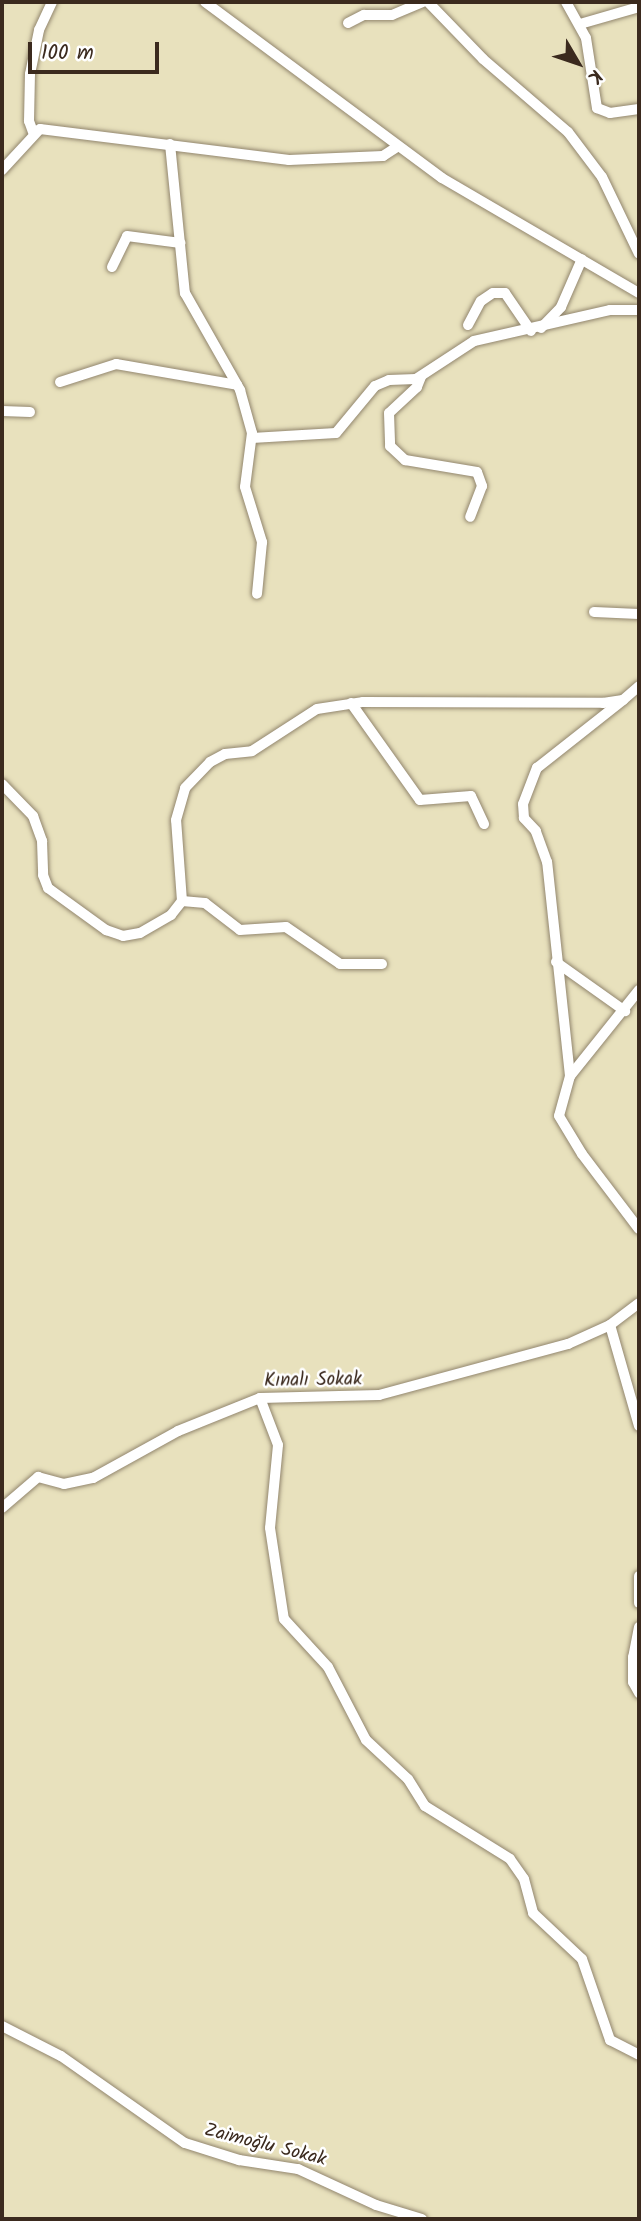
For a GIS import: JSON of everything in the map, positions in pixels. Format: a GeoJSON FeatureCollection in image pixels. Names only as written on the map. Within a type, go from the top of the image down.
{"type":"FeatureCollection","features":[{"type":"Feature","properties":{"kind":"street"},"geometry":{"type":"LineString","coordinates":[[33,132],[30,74],[39,30],[52,2]]}},
{"type":"Feature","properties":{"kind":"street"},"geometry":{"type":"LineString","coordinates":[[205,2],[397,147],[639,293]]}},
{"type":"Feature","properties":{"kind":"street"},"geometry":{"type":"LineString","coordinates":[[348,23],[364,15],[392,15],[422,2]]}},
{"type":"Feature","properties":{"kind":"street"},"geometry":{"type":"LineString","coordinates":[[428,2],[483,59],[568,132],[602,177],[639,254]]}},
{"type":"Feature","properties":{"kind":"street"},"geometry":{"type":"LineString","coordinates":[[566,2],[580,24],[597,108],[610,113],[639,109]]}},
{"type":"Feature","properties":{"kind":"street"},"geometry":{"type":"LineString","coordinates":[[580,24],[639,8]]}},
{"type":"Feature","properties":{"kind":"street"},"geometry":{"type":"LineString","coordinates":[[2,170],[33,132],[40,129],[289,160],[383,156],[397,147]]}},
{"type":"Feature","properties":{"kind":"street"},"geometry":{"type":"LineString","coordinates":[[170,144],[186,293],[246,402],[252,438],[245,487],[262,542],[257,594]]}},
{"type":"Feature","properties":{"kind":"street"},"geometry":{"type":"LineString","coordinates":[[111,267],[127,236],[181,243]]}},
{"type":"Feature","properties":{"kind":"street"},"geometry":{"type":"LineString","coordinates":[[536,330],[561,307],[582,259]]}},
{"type":"Feature","properties":{"kind":"street"},"geometry":{"type":"LineString","coordinates":[[468,325],[481,301],[493,293],[505,293],[536,330]]}},
{"type":"Feature","properties":{"kind":"street"},"geometry":{"type":"LineString","coordinates":[[470,517],[482,485],[477,472],[405,460],[390,446],[389,413],[417,387],[421,377],[464,344],[536,330],[610,310],[639,310]]}},
{"type":"Feature","properties":{"kind":"street"},"geometry":{"type":"LineString","coordinates":[[60,382],[117,365],[237,385]]}},
{"type":"Feature","properties":{"kind":"street"},"geometry":{"type":"LineString","coordinates":[[252,438],[330,435],[343,428],[375,386],[389,380],[421,377]]}},
{"type":"Feature","properties":{"kind":"street"},"geometry":{"type":"LineString","coordinates":[[2,411],[30,412]]}},
{"type":"Feature","properties":{"kind":"street"},"geometry":{"type":"LineString","coordinates":[[594,611],[639,614]]}},
{"type":"Feature","properties":{"kind":"street"},"geometry":{"type":"LineString","coordinates":[[639,686],[537,768],[525,791],[524,818],[536,831],[547,862],[570,1076],[559,1116],[582,1154],[639,1229]]}},
{"type":"Feature","properties":{"kind":"street"},"geometry":{"type":"LineString","coordinates":[[2,784],[33,816],[42,841],[43,875],[48,888],[106,930],[123,936],[139,933],[171,915],[182,901],[176,820],[185,788],[210,762],[225,754],[252,751],[317,709],[351,703],[495,705],[623,699]]}},
{"type":"Feature","properties":{"kind":"street"},"geometry":{"type":"LineString","coordinates":[[351,703],[419,800],[471,796],[484,824]]}},
{"type":"Feature","properties":{"kind":"street"},"geometry":{"type":"LineString","coordinates":[[182,901],[205,903],[240,930],[286,927],[340,964],[382,964]]}},
{"type":"Feature","properties":{"kind":"street"},"geometry":{"type":"LineString","coordinates":[[556,962],[625,1011]]}},
{"type":"Feature","properties":{"kind":"street"},"geometry":{"type":"LineString","coordinates":[[570,1076],[625,1011],[639,990]]}},
{"type":"Feature","properties":{"kind":"street","name":"Kınalı Sokak"},"geometry":{"type":"LineString","coordinates":[[2,1508],[38,1477],[64,1484],[93,1478],[177,1431],[260,1398],[367,1398],[547,1351],[610,1325],[639,1303]]}},
{"type":"Feature","properties":{"kind":"street"},"geometry":{"type":"LineString","coordinates":[[610,1325],[639,1426]]}},
{"type":"Feature","properties":{"kind":"street"},"geometry":{"type":"LineString","coordinates":[[260,1398],[278,1445],[270,1528],[284,1619],[328,1667],[366,1740],[408,1779],[425,1805],[510,1858],[524,1879],[533,1913],[582,1959],[610,2040],[639,2055]]}},
{"type":"Feature","properties":{"kind":"street"},"geometry":{"type":"LineString","coordinates":[[639,1576],[639,1603]]}},
{"type":"Feature","properties":{"kind":"street"},"geometry":{"type":"LineString","coordinates":[[639,1627],[633,1657],[634,1682],[639,1693]]}},
{"type":"Feature","properties":{"kind":"street","name":"Zaimoğlu Sokak"},"geometry":{"type":"LineString","coordinates":[[2,2026],[61,2056],[186,2143],[239,2160],[298,2169],[376,2205],[422,2219]]}}]}
